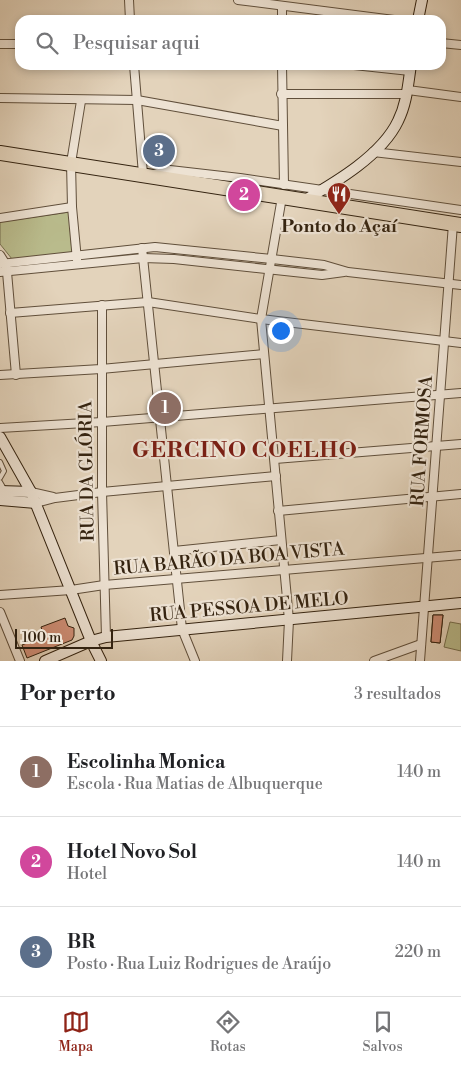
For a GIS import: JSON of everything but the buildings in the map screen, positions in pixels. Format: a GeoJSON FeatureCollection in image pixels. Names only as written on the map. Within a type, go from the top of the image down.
{"type":"FeatureCollection","features":[{"type":"Feature","properties":{"kind":"highway"},"geometry":{"type":"LineString","coordinates":[[0,149],[10,156],[71,163],[146,175],[236,183],[283,191],[305,200],[457,224]]}},
{"type":"Feature","properties":{"kind":"street"},"geometry":{"type":"LineString","coordinates":[[129,0],[130,15]]}},
{"type":"Feature","properties":{"kind":"street"},"geometry":{"type":"LineString","coordinates":[[238,0],[360,15]]}},
{"type":"Feature","properties":{"kind":"street"},"geometry":{"type":"LineString","coordinates":[[419,15],[422,0]]}},
{"type":"Feature","properties":{"kind":"street"},"geometry":{"type":"LineString","coordinates":[[282,6],[282,15]]}},
{"type":"Feature","properties":{"kind":"street"},"geometry":{"type":"LineString","coordinates":[[326,10],[326,15]]}},
{"type":"Feature","properties":{"kind":"street"},"geometry":{"type":"LineString","coordinates":[[0,44],[15,44]]}},
{"type":"Feature","properties":{"kind":"street"},"geometry":{"type":"LineString","coordinates":[[446,44],[461,45]]}},
{"type":"Feature","properties":{"kind":"street"},"geometry":{"type":"LineString","coordinates":[[134,70],[146,175]]}},
{"type":"Feature","properties":{"kind":"street"},"geometry":{"type":"LineString","coordinates":[[282,70],[283,191],[261,319],[289,620],[288,661]]}},
{"type":"Feature","properties":{"kind":"street"},"geometry":{"type":"LineString","coordinates":[[305,200],[344,175],[385,141],[403,110],[411,70]]}},
{"type":"Feature","properties":{"kind":"street"},"geometry":{"type":"LineString","coordinates":[[281,94],[408,92],[461,97]]}},
{"type":"Feature","properties":{"kind":"street"},"geometry":{"type":"LineString","coordinates":[[0,98],[81,101],[137,100],[283,126]]}},
{"type":"Feature","properties":{"kind":"street"},"geometry":{"type":"LineString","coordinates":[[78,264],[72,207],[71,163],[81,101]]}},
{"type":"Feature","properties":{"kind":"street"},"geometry":{"type":"LineString","coordinates":[[373,152],[461,162]]}},
{"type":"Feature","properties":{"kind":"street"},"geometry":{"type":"LineString","coordinates":[[283,191],[322,190],[461,210]]}},
{"type":"Feature","properties":{"kind":"street"},"geometry":{"type":"LineString","coordinates":[[0,218],[72,207]]}},
{"type":"Feature","properties":{"kind":"street","name":"RUA FORMOSA"},"geometry":{"type":"LineString","coordinates":[[420,661],[448,284],[457,224]]}},
{"type":"Feature","properties":{"kind":"street"},"geometry":{"type":"LineString","coordinates":[[142,248],[182,629],[195,661]]}},
{"type":"Feature","properties":{"kind":"street"},"geometry":{"type":"LineString","coordinates":[[3,268],[77,255],[142,248],[179,249],[324,265],[348,272],[461,285]]}},
{"type":"Feature","properties":{"kind":"street"},"geometry":{"type":"LineString","coordinates":[[0,255],[10,314],[16,375]]}},
{"type":"Feature","properties":{"kind":"street"},"geometry":{"type":"LineString","coordinates":[[3,268],[143,258],[174,259],[322,275],[348,272]]}},
{"type":"Feature","properties":{"kind":"street"},"geometry":{"type":"LineString","coordinates":[[10,314],[148,302],[261,319],[461,343]]}},
{"type":"Feature","properties":{"kind":"street","name":"RUA DA GLÓRIA"},"geometry":{"type":"LineString","coordinates":[[102,305],[102,492],[106,637]]}},
{"type":"Feature","properties":{"kind":"street"},"geometry":{"type":"LineString","coordinates":[[0,376],[264,354]]}},
{"type":"Feature","properties":{"kind":"street"},"geometry":{"type":"LineString","coordinates":[[0,428],[159,418],[461,393]]}},
{"type":"Feature","properties":{"kind":"street"},"geometry":{"type":"LineString","coordinates":[[0,437],[36,503],[91,641],[101,661]]}},
{"type":"Feature","properties":{"kind":"street"},"geometry":{"type":"LineString","coordinates":[[275,459],[461,444]]}},
{"type":"Feature","properties":{"kind":"street"},"geometry":{"type":"LineString","coordinates":[[3,493],[36,503],[55,498],[102,492],[276,476]]}},
{"type":"Feature","properties":{"kind":"street"},"geometry":{"type":"LineString","coordinates":[[3,493],[31,492],[55,498]]}},
{"type":"Feature","properties":{"kind":"street"},"geometry":{"type":"LineString","coordinates":[[278,511],[433,495],[461,494]]}},
{"type":"Feature","properties":{"kind":"street"},"geometry":{"type":"LineString","coordinates":[[174,551],[281,540]]}},
{"type":"Feature","properties":{"kind":"street","name":"RUA BARÃO DA BOA VISTA"},"geometry":{"type":"LineString","coordinates":[[0,595],[461,555]]}},
{"type":"Feature","properties":{"kind":"street","name":"RUA PESSOA DE MELO"},"geometry":{"type":"LineString","coordinates":[[45,661],[91,641],[106,637],[461,603]]}},
{"type":"Feature","properties":{"kind":"street"},"geometry":{"type":"LineString","coordinates":[[0,612],[20,661]]}},
{"type":"Feature","properties":{"kind":"street"},"geometry":{"type":"LineString","coordinates":[[374,661],[421,644]]}},
{"type":"Feature","properties":{"kind":"lane"},"geometry":{"type":"LineString","coordinates":[[0,462],[4,471],[0,478]]}},
{"type":"Feature","properties":{"kind":"green space"},"geometry":{"type":"Polygon","coordinates":[[[69,212],[72,253],[12,259],[0,244],[0,222],[69,212]]]}},
{"type":"Feature","properties":{"kind":"green space"},"geometry":{"type":"Polygon","coordinates":[[[450,622],[461,624],[461,651],[444,647],[450,622]]]}},
{"type":"Feature","properties":{"kind":"place","name":"BR"},"geometry":{"type":"Point","coordinates":[159,151]}},
{"type":"Feature","properties":{"kind":"place","name":"Hotel Novo Sol"},"geometry":{"type":"Point","coordinates":[244,195]}},
{"type":"Feature","properties":{"kind":"place","name":"Ponto do Açaí"},"geometry":{"type":"Point","coordinates":[339,215]}},
{"type":"Feature","properties":{"kind":"place","name":"Escolinha Monica"},"geometry":{"type":"Point","coordinates":[165,408]}},
{"type":"Feature","properties":{"kind":"district","name":"GERCINO COELHO"},"geometry":{"type":"Point","coordinates":[245,450]}}]}
